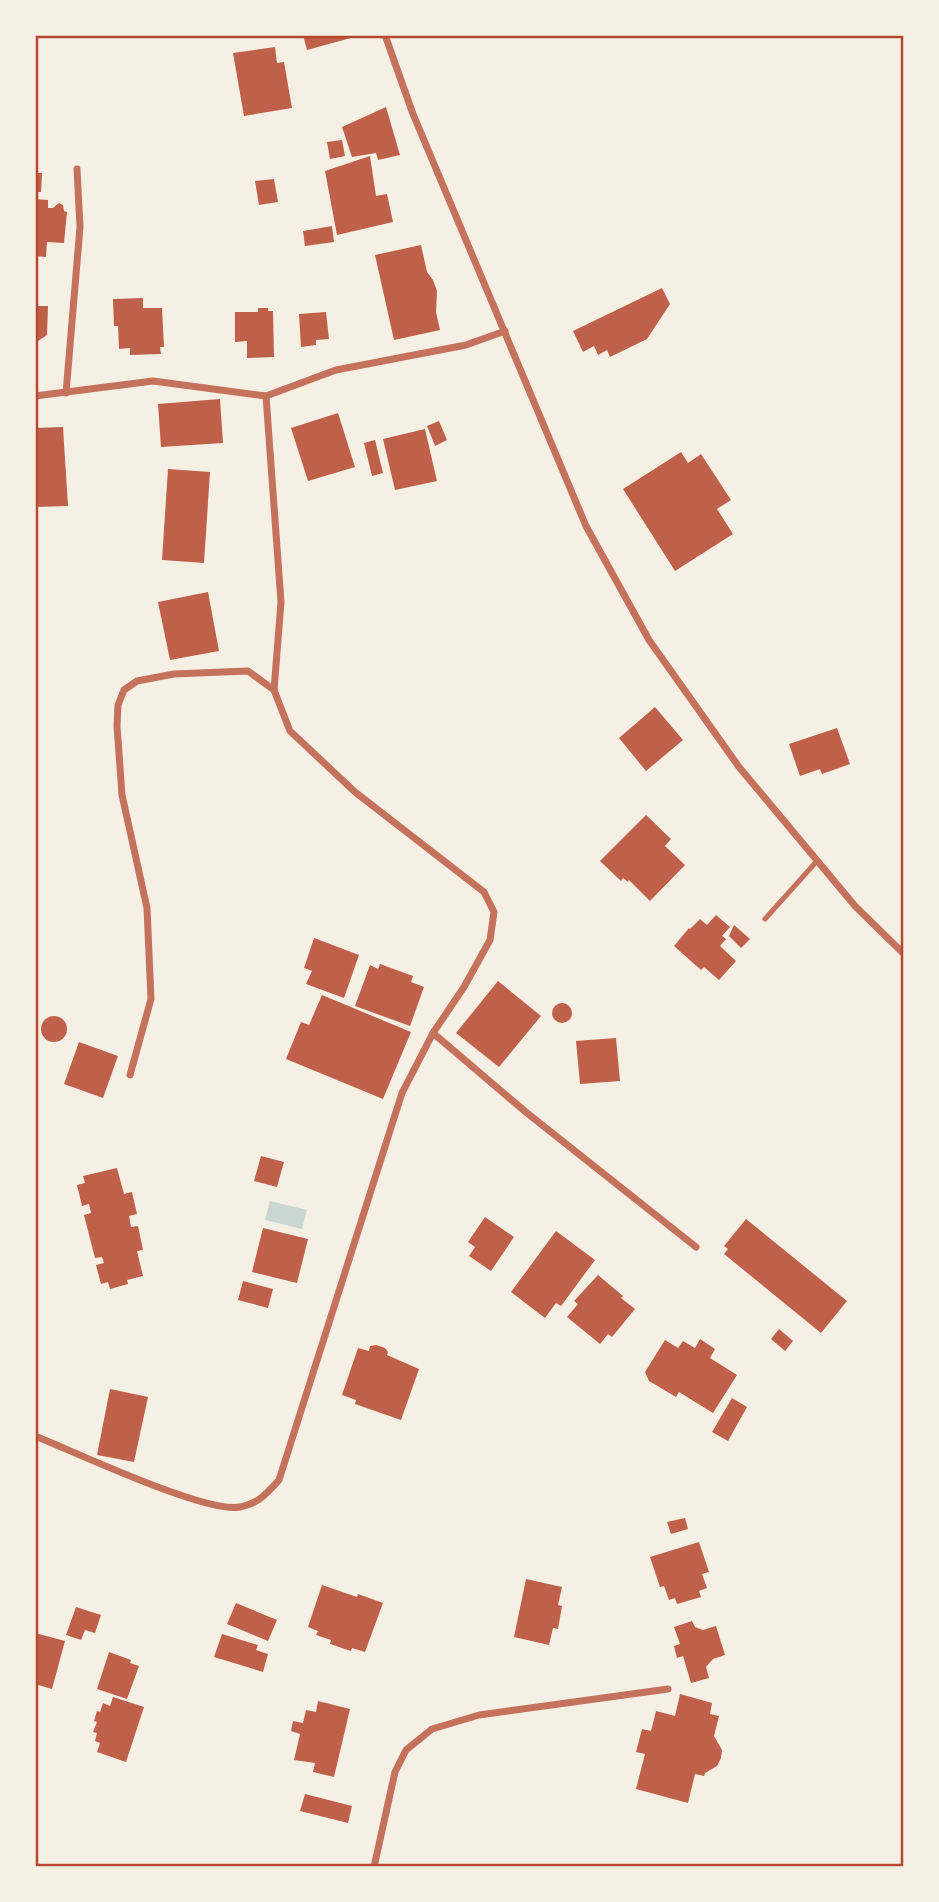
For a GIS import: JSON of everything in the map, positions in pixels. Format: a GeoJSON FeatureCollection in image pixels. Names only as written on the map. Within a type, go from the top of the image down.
{"type":"FeatureCollection","features":[{"type":"Feature","properties":{"kind":"street"},"geometry":{"type":"LineString","coordinates":[[385,35],[413,114],[586,526],[649,640],[738,767],[855,906],[904,954]]}},
{"type":"Feature","properties":{"kind":"street"},"geometry":{"type":"LineString","coordinates":[[66,393],[80,227],[77,169]]}},
{"type":"Feature","properties":{"kind":"street"},"geometry":{"type":"LineString","coordinates":[[35,396],[153,381],[266,396],[336,370],[466,345],[505,331]]}},
{"type":"Feature","properties":{"kind":"street"},"geometry":{"type":"LineString","coordinates":[[35,1436],[212,1505],[238,1508],[261,1500],[279,1480],[402,1093],[433,1033],[464,987],[490,940],[494,912],[484,892],[355,792],[290,730],[274,690],[281,602],[266,396]]}},
{"type":"Feature","properties":{"kind":"street"},"geometry":{"type":"LineString","coordinates":[[130,1075],[151,999],[147,908],[122,794],[118,705],[124,690],[137,681],[174,674],[248,671],[274,690]]}},
{"type":"Feature","properties":{"kind":"street"},"geometry":{"type":"LineString","coordinates":[[433,1033],[527,1113],[696,1247]]}},
{"type":"Feature","properties":{"kind":"street"},"geometry":{"type":"LineString","coordinates":[[374,1867],[395,1772],[406,1750],[432,1728],[479,1715],[668,1689]]}},
{"type":"Feature","properties":{"kind":"lane"},"geometry":{"type":"LineString","coordinates":[[765,919],[817,861]]}},
{"type":"Feature","properties":{"kind":"shaded area"},"geometry":{"type":"Polygon","coordinates":[[[270,1201],[307,1210],[302,1229],[265,1220],[270,1201]]]}},
{"type":"Feature","properties":{"kind":"building"},"geometry":{"type":"Polygon","coordinates":[[[303,35],[357,35],[358,36],[307,50],[303,35]]]}},
{"type":"Feature","properties":{"kind":"building"},"geometry":{"type":"Polygon","coordinates":[[[275,47],[277,63],[284,62],[292,108],[244,116],[233,53],[275,47]]]}},
{"type":"Feature","properties":{"kind":"building"},"geometry":{"type":"Polygon","coordinates":[[[386,107],[400,155],[378,160],[376,153],[352,157],[342,127],[386,107]]]}},
{"type":"Feature","properties":{"kind":"building"},"geometry":{"type":"Polygon","coordinates":[[[342,140],[345,156],[330,159],[327,142],[342,140]]]}},
{"type":"Feature","properties":{"kind":"building"},"geometry":{"type":"Polygon","coordinates":[[[370,156],[376,196],[387,194],[393,222],[337,235],[325,171],[370,156]]]}},
{"type":"Feature","properties":{"kind":"building"},"geometry":{"type":"Polygon","coordinates":[[[35,173],[42,173],[41,192],[35,192],[35,173]]]}},
{"type":"Feature","properties":{"kind":"building"},"geometry":{"type":"Polygon","coordinates":[[[274,179],[278,202],[259,205],[255,181],[274,179]]]}},
{"type":"Feature","properties":{"kind":"building"},"geometry":{"type":"Polygon","coordinates":[[[35,199],[48,200],[48,208],[59,203],[67,212],[64,243],[47,242],[46,257],[35,256],[35,199]]]}},
{"type":"Feature","properties":{"kind":"building"},"geometry":{"type":"Polygon","coordinates":[[[332,226],[334,242],[305,246],[303,231],[332,226]]]}},
{"type":"Feature","properties":{"kind":"building"},"geometry":{"type":"Polygon","coordinates":[[[421,245],[427,272],[437,291],[436,312],[440,330],[394,340],[375,255],[421,245]]]}},
{"type":"Feature","properties":{"kind":"building"},"geometry":{"type":"Polygon","coordinates":[[[662,288],[670,304],[647,339],[610,357],[607,350],[598,355],[594,346],[583,352],[573,331],[662,288]]]}},
{"type":"Feature","properties":{"kind":"building"},"geometry":{"type":"Polygon","coordinates":[[[143,298],[143,308],[162,308],[164,347],[160,347],[161,354],[130,355],[130,348],[119,349],[118,326],[114,326],[113,299],[143,298]]]}},
{"type":"Feature","properties":{"kind":"building"},"geometry":{"type":"Polygon","coordinates":[[[35,306],[48,306],[47,335],[35,343],[35,306]]]}},
{"type":"Feature","properties":{"kind":"building"},"geometry":{"type":"Polygon","coordinates":[[[258,308],[273,311],[274,357],[247,358],[247,341],[235,342],[235,312],[258,312],[258,308]]]}},
{"type":"Feature","properties":{"kind":"building"},"geometry":{"type":"Polygon","coordinates":[[[326,312],[329,339],[316,340],[316,345],[301,347],[299,314],[326,312]]]}},
{"type":"Feature","properties":{"kind":"building"},"geometry":{"type":"Polygon","coordinates":[[[220,399],[223,443],[161,447],[158,404],[220,399]]]}},
{"type":"Feature","properties":{"kind":"building"},"geometry":{"type":"Polygon","coordinates":[[[338,413],[355,467],[308,481],[291,428],[338,413]]]}},
{"type":"Feature","properties":{"kind":"building"},"geometry":{"type":"Polygon","coordinates":[[[439,421],[447,440],[435,446],[427,426],[439,421]]]}},
{"type":"Feature","properties":{"kind":"building"},"geometry":{"type":"Polygon","coordinates":[[[63,427],[68,506],[35,507],[35,428],[63,427]]]}},
{"type":"Feature","properties":{"kind":"building"},"geometry":{"type":"Polygon","coordinates":[[[425,429],[437,481],[395,490],[383,439],[425,429]]]}},
{"type":"Feature","properties":{"kind":"building"},"geometry":{"type":"Polygon","coordinates":[[[375,440],[383,473],[372,476],[364,443],[375,440]]]}},
{"type":"Feature","properties":{"kind":"building"},"geometry":{"type":"Polygon","coordinates":[[[681,452],[688,463],[701,454],[731,500],[717,509],[733,534],[675,571],[623,489],[681,452]]]}},
{"type":"Feature","properties":{"kind":"building"},"geometry":{"type":"Polygon","coordinates":[[[168,469],[210,472],[204,563],[162,560],[168,469]]]}},
{"type":"Feature","properties":{"kind":"building"},"geometry":{"type":"Polygon","coordinates":[[[208,592],[219,651],[170,660],[158,602],[208,592]]]}},
{"type":"Feature","properties":{"kind":"building"},"geometry":{"type":"Polygon","coordinates":[[[655,707],[683,740],[646,771],[619,738],[655,707]]]}},
{"type":"Feature","properties":{"kind":"building"},"geometry":{"type":"Polygon","coordinates":[[[837,728],[850,764],[822,774],[820,769],[800,776],[789,744],[837,728]]]}},
{"type":"Feature","properties":{"kind":"building"},"geometry":{"type":"Polygon","coordinates":[[[646,815],[671,839],[665,846],[685,865],[650,901],[629,880],[628,882],[623,878],[621,881],[600,861],[646,815]]]}},
{"type":"Feature","properties":{"kind":"building"},"geometry":{"type":"Polygon","coordinates":[[[716,915],[730,927],[722,936],[726,939],[720,946],[736,961],[719,980],[704,967],[701,970],[674,946],[700,919],[707,925],[716,915]]]}},
{"type":"Feature","properties":{"kind":"building"},"geometry":{"type":"Polygon","coordinates":[[[734,925],[750,939],[741,948],[729,936],[734,925]]]}},
{"type":"Feature","properties":{"kind":"building"},"geometry":{"type":"Polygon","coordinates":[[[314,938],[359,955],[344,998],[306,984],[312,971],[304,968],[314,938]]]}},
{"type":"Feature","properties":{"kind":"building"},"geometry":{"type":"Polygon","coordinates":[[[380,964],[413,976],[411,982],[424,987],[410,1026],[355,1006],[370,965],[378,969],[380,964]]]}},
{"type":"Feature","properties":{"kind":"building"},"geometry":{"type":"Polygon","coordinates":[[[498,981],[541,1016],[499,1067],[456,1033],[498,981]]]}},
{"type":"Feature","properties":{"kind":"building"},"geometry":{"type":"Polygon","coordinates":[[[322,995],[411,1032],[383,1099],[286,1059],[301,1022],[309,1025],[322,995]]]}},
{"type":"Feature","properties":{"kind":"building"},"geometry":{"type":"Polygon","coordinates":[[[562,1003],[569,1006],[572,1013],[569,1020],[562,1023],[555,1020],[552,1013],[555,1006],[562,1003]]]}},
{"type":"Feature","properties":{"kind":"building"},"geometry":{"type":"Polygon","coordinates":[[[54,1016],[63,1020],[67,1029],[63,1038],[54,1042],[45,1038],[41,1029],[45,1020],[54,1016]]]}},
{"type":"Feature","properties":{"kind":"building"},"geometry":{"type":"Polygon","coordinates":[[[616,1038],[620,1081],[580,1084],[576,1041],[616,1038]]]}},
{"type":"Feature","properties":{"kind":"building"},"geometry":{"type":"Polygon","coordinates":[[[79,1042],[118,1056],[103,1098],[64,1084],[79,1042]]]}},
{"type":"Feature","properties":{"kind":"building"},"geometry":{"type":"Polygon","coordinates":[[[261,1156],[284,1162],[277,1187],[254,1181],[261,1156]]]}},
{"type":"Feature","properties":{"kind":"building"},"geometry":{"type":"Polygon","coordinates":[[[117,1168],[124,1194],[132,1192],[137,1214],[129,1216],[131,1227],[138,1226],[143,1250],[137,1251],[143,1276],[127,1280],[128,1284],[110,1289],[108,1282],[101,1284],[96,1265],[104,1263],[102,1257],[95,1258],[84,1215],[91,1213],[89,1204],[82,1206],[77,1185],[85,1183],[83,1176],[117,1168]]]}},
{"type":"Feature","properties":{"kind":"building"},"geometry":{"type":"Polygon","coordinates":[[[485,1217],[514,1237],[491,1271],[469,1256],[475,1247],[468,1242],[485,1217]]]}},
{"type":"Feature","properties":{"kind":"building"},"geometry":{"type":"Polygon","coordinates":[[[746,1219],[847,1301],[821,1333],[724,1254],[728,1249],[724,1246],[746,1219]]]}},
{"type":"Feature","properties":{"kind":"building"},"geometry":{"type":"Polygon","coordinates":[[[263,1228],[308,1239],[297,1283],[252,1272],[263,1228]]]}},
{"type":"Feature","properties":{"kind":"building"},"geometry":{"type":"Polygon","coordinates":[[[556,1231],[595,1260],[561,1306],[556,1303],[545,1318],[511,1292],[556,1231]]]}},
{"type":"Feature","properties":{"kind":"building"},"geometry":{"type":"Polygon","coordinates":[[[598,1275],[635,1309],[612,1337],[608,1334],[600,1344],[567,1317],[578,1304],[574,1301],[598,1275]]]}},
{"type":"Feature","properties":{"kind":"building"},"geometry":{"type":"Polygon","coordinates":[[[243,1281],[273,1289],[268,1308],[238,1300],[243,1281]]]}},
{"type":"Feature","properties":{"kind":"building"},"geometry":{"type":"Polygon","coordinates":[[[779,1329],[793,1341],[785,1351],[771,1339],[779,1329]]]}},
{"type":"Feature","properties":{"kind":"building"},"geometry":{"type":"Polygon","coordinates":[[[700,1339],[715,1349],[710,1358],[737,1375],[713,1413],[679,1392],[676,1397],[649,1381],[645,1372],[665,1340],[678,1348],[683,1341],[695,1348],[700,1339]]]}},
{"type":"Feature","properties":{"kind":"building"},"geometry":{"type":"Polygon","coordinates":[[[370,1346],[385,1348],[387,1355],[419,1369],[401,1420],[355,1404],[356,1400],[342,1395],[358,1348],[369,1351],[370,1346]]]}},
{"type":"Feature","properties":{"kind":"building"},"geometry":{"type":"Polygon","coordinates":[[[110,1389],[148,1397],[134,1462],[97,1455],[110,1389]]]}},
{"type":"Feature","properties":{"kind":"building"},"geometry":{"type":"Polygon","coordinates":[[[732,1398],[747,1407],[728,1441],[712,1432],[732,1398]]]}},
{"type":"Feature","properties":{"kind":"building"},"geometry":{"type":"Polygon","coordinates":[[[685,1518],[688,1529],[671,1534],[667,1522],[685,1518]]]}},
{"type":"Feature","properties":{"kind":"building"},"geometry":{"type":"Polygon","coordinates":[[[699,1542],[709,1572],[702,1574],[707,1588],[699,1591],[701,1597],[677,1604],[675,1598],[669,1600],[664,1586],[660,1587],[650,1557],[699,1542]]]}},
{"type":"Feature","properties":{"kind":"building"},"geometry":{"type":"Polygon","coordinates":[[[526,1579],[562,1587],[558,1605],[562,1606],[558,1629],[553,1628],[549,1645],[514,1637],[526,1579]]]}},
{"type":"Feature","properties":{"kind":"building"},"geometry":{"type":"Polygon","coordinates":[[[322,1585],[383,1603],[365,1652],[352,1648],[351,1651],[330,1644],[331,1640],[316,1635],[318,1631],[308,1627],[322,1585]]]}},
{"type":"Feature","properties":{"kind":"building"},"geometry":{"type":"Polygon","coordinates":[[[236,1603],[277,1620],[268,1641],[227,1624],[236,1603]]]}},
{"type":"Feature","properties":{"kind":"building"},"geometry":{"type":"Polygon","coordinates":[[[76,1607],[101,1615],[95,1633],[85,1630],[81,1640],[66,1635],[76,1607]]]}},
{"type":"Feature","properties":{"kind":"building"},"geometry":{"type":"Polygon","coordinates":[[[692,1621],[695,1627],[703,1630],[716,1626],[725,1655],[713,1659],[706,1667],[709,1678],[691,1683],[683,1656],[677,1658],[674,1646],[680,1644],[674,1627],[692,1621]]]}},
{"type":"Feature","properties":{"kind":"building"},"geometry":{"type":"Polygon","coordinates":[[[35,1633],[65,1641],[52,1689],[35,1684],[35,1633]]]}},
{"type":"Feature","properties":{"kind":"building"},"geometry":{"type":"Polygon","coordinates":[[[222,1634],[258,1645],[256,1650],[268,1654],[263,1672],[214,1657],[222,1634]]]}},
{"type":"Feature","properties":{"kind":"building"},"geometry":{"type":"Polygon","coordinates":[[[109,1652],[139,1666],[127,1699],[97,1689],[109,1652]]]}},
{"type":"Feature","properties":{"kind":"building"},"geometry":{"type":"Polygon","coordinates":[[[680,1694],[712,1703],[710,1714],[719,1716],[714,1736],[722,1750],[717,1766],[704,1776],[695,1774],[688,1803],[636,1789],[645,1754],[636,1752],[642,1729],[651,1731],[656,1711],[675,1716],[680,1694]]]}},
{"type":"Feature","properties":{"kind":"building"},"geometry":{"type":"Polygon","coordinates":[[[113,1697],[144,1707],[126,1762],[97,1752],[100,1743],[95,1741],[97,1733],[93,1732],[97,1711],[100,1712],[103,1703],[110,1706],[113,1697]]]}},
{"type":"Feature","properties":{"kind":"building"},"geometry":{"type":"Polygon","coordinates":[[[318,1701],[350,1709],[334,1777],[313,1772],[315,1763],[294,1760],[300,1734],[291,1731],[293,1721],[303,1723],[306,1710],[316,1712],[318,1701]]]}},
{"type":"Feature","properties":{"kind":"building"},"geometry":{"type":"Polygon","coordinates":[[[305,1794],[352,1806],[348,1823],[300,1811],[305,1794]]]}}]}
